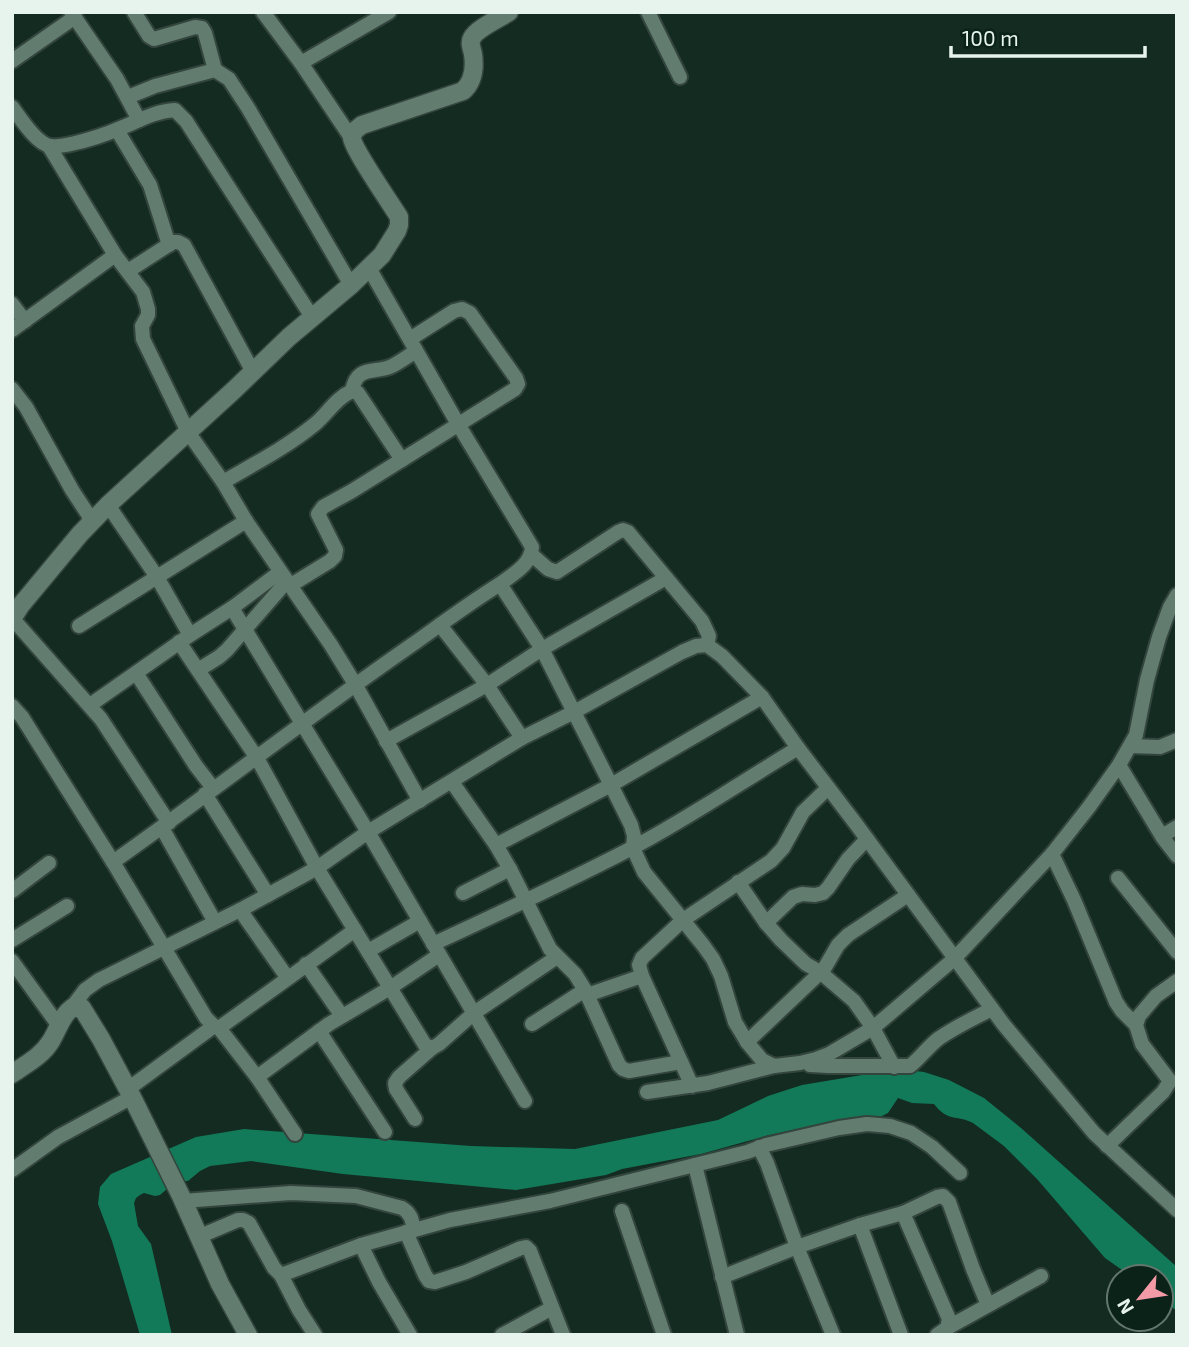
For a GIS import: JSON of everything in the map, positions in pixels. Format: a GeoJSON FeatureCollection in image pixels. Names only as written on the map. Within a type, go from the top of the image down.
{"type":"FeatureCollection","features":[{"type":"Feature","properties":{"kind":"street"},"geometry":{"type":"LineString","coordinates":[[134,12],[149,36],[154,39],[195,27],[202,28],[215,71]]}},
{"type":"Feature","properties":{"kind":"street"},"geometry":{"type":"LineString","coordinates":[[215,922],[165,825],[101,719],[12,619],[80,534],[108,505],[289,337],[369,268],[382,255],[397,231],[399,217],[352,139],[263,12]]}},
{"type":"Feature","properties":{"kind":"street"},"geometry":{"type":"LineString","coordinates":[[301,63],[389,12]]}},
{"type":"Feature","properties":{"kind":"street"},"geometry":{"type":"LineString","coordinates":[[352,139],[355,131],[362,125],[463,91],[470,85],[472,77],[472,37],[509,12]]}},
{"type":"Feature","properties":{"kind":"street"},"geometry":{"type":"LineString","coordinates":[[648,12],[680,77]]}},
{"type":"Feature","properties":{"kind":"street"},"geometry":{"type":"LineString","coordinates":[[12,61],[73,15],[128,97],[139,120]]}},
{"type":"Feature","properties":{"kind":"street"},"geometry":{"type":"LineString","coordinates":[[128,97],[155,86],[215,71],[229,79],[351,285]]}},
{"type":"Feature","properties":{"kind":"street"},"geometry":{"type":"LineString","coordinates":[[12,107],[33,134],[49,146],[115,255],[143,292],[148,314],[142,326],[143,339],[188,432],[331,645],[420,801]]}},
{"type":"Feature","properties":{"kind":"street"},"geometry":{"type":"LineString","coordinates":[[49,146],[78,142],[117,130],[165,110],[174,110],[186,121],[312,317]]}},
{"type":"Feature","properties":{"kind":"street"},"geometry":{"type":"LineString","coordinates":[[117,130],[150,186],[169,245]]}},
{"type":"Feature","properties":{"kind":"street"},"geometry":{"type":"LineString","coordinates":[[128,271],[169,245],[178,242],[184,245],[253,372]]}},
{"type":"Feature","properties":{"kind":"street"},"geometry":{"type":"LineString","coordinates":[[12,330],[115,255]]}},
{"type":"Feature","properties":{"kind":"street"},"geometry":{"type":"LineString","coordinates":[[113,862],[355,684],[500,584],[526,564],[532,555],[532,547],[369,268]]}},
{"type":"Feature","properties":{"kind":"street"},"geometry":{"type":"LineString","coordinates":[[12,304],[25,321]]}},
{"type":"Feature","properties":{"kind":"street"},"geometry":{"type":"LineString","coordinates":[[90,705],[232,608],[286,579],[331,561],[336,550],[318,514],[323,506],[515,389],[518,384],[516,378],[470,313],[462,309],[454,311],[390,367],[366,371],[357,377],[352,390],[338,400],[318,422],[223,482]]}},
{"type":"Feature","properties":{"kind":"street"},"geometry":{"type":"LineString","coordinates":[[12,389],[26,407],[93,522]]}},
{"type":"Feature","properties":{"kind":"street"},"geometry":{"type":"LineString","coordinates":[[352,390],[358,393],[401,460]]}},
{"type":"Feature","properties":{"kind":"street"},"geometry":{"type":"LineString","coordinates":[[108,505],[157,577],[198,670],[257,758],[317,868],[425,1045],[432,1048]]}},
{"type":"Feature","properties":{"kind":"street"},"geometry":{"type":"LineString","coordinates":[[79,626],[246,521]]}},
{"type":"Feature","properties":{"kind":"street"},"geometry":{"type":"LineString","coordinates":[[532,555],[548,569],[557,572],[623,530],[628,532],[702,621],[709,636],[707,645]]}},
{"type":"Feature","properties":{"kind":"street"},"geometry":{"type":"LineString","coordinates":[[386,741],[487,685],[542,649],[666,578]]}},
{"type":"Feature","properties":{"kind":"street"},"geometry":{"type":"LineString","coordinates":[[198,670],[219,657],[245,631],[286,579]]}},
{"type":"Feature","properties":{"kind":"street"},"geometry":{"type":"LineString","coordinates":[[500,584],[542,649],[611,785],[631,825],[633,848],[648,879],[713,959],[721,975],[735,1022],[747,1042],[762,1060],[775,1066]]}},
{"type":"Feature","properties":{"kind":"street"},"geometry":{"type":"LineString","coordinates":[[647,1092],[708,1083],[829,1054],[873,1028],[954,959],[1052,854],[1089,807],[1130,747],[1136,735],[1159,637],[1177,594]]}},
{"type":"Feature","properties":{"kind":"street"},"geometry":{"type":"LineString","coordinates":[[232,608],[368,832],[525,1101]]}},
{"type":"Feature","properties":{"kind":"street"},"geometry":{"type":"LineString","coordinates":[[440,625],[487,685],[522,738]]}},
{"type":"Feature","properties":{"kind":"street"},"geometry":{"type":"LineString","coordinates":[[12,1074],[40,1054],[50,1043],[67,1011],[85,990],[317,868],[368,832],[522,738],[681,652],[707,645],[722,656],[762,697],[954,959],[1077,1114],[1107,1146],[1177,1210]]}},
{"type":"Feature","properties":{"kind":"street"},"geometry":{"type":"LineString","coordinates":[[136,673],[196,766],[268,895]]}},
{"type":"Feature","properties":{"kind":"street"},"geometry":{"type":"LineString","coordinates":[[496,845],[611,785],[762,697]]}},
{"type":"Feature","properties":{"kind":"street"},"geometry":{"type":"LineString","coordinates":[[12,706],[22,717],[113,862],[206,1018],[217,1027],[257,1077],[295,1134]]}},
{"type":"Feature","properties":{"kind":"street"},"geometry":{"type":"LineString","coordinates":[[1130,747],[1160,747],[1177,740]]}},
{"type":"Feature","properties":{"kind":"street"},"geometry":{"type":"LineString","coordinates":[[257,1077],[319,1031],[390,988],[436,949],[525,901],[633,848],[798,748]]}},
{"type":"Feature","properties":{"kind":"street"},"geometry":{"type":"LineString","coordinates":[[1119,765],[1177,856]]}},
{"type":"Feature","properties":{"kind":"street"},"geometry":{"type":"LineString","coordinates":[[452,782],[496,845],[550,948],[575,974],[619,1065],[629,1070],[681,1062]]}},
{"type":"Feature","properties":{"kind":"street"},"geometry":{"type":"LineString","coordinates":[[692,1086],[642,976],[639,965],[642,957],[683,920],[771,861],[783,848],[803,812],[828,788]]}},
{"type":"Feature","properties":{"kind":"street"},"geometry":{"type":"LineString","coordinates":[[1162,836],[1177,827]]}},
{"type":"Feature","properties":{"kind":"street"},"geometry":{"type":"LineString","coordinates":[[766,923],[793,897],[823,893],[867,839]]}},
{"type":"Feature","properties":{"kind":"street"},"geometry":{"type":"LineString","coordinates":[[1052,854],[1116,1002],[1136,1025],[1142,1044],[1174,1080],[1107,1146]]}},
{"type":"Feature","properties":{"kind":"street"},"geometry":{"type":"LineString","coordinates":[[12,891],[49,863]]}},
{"type":"Feature","properties":{"kind":"street"},"geometry":{"type":"LineString","coordinates":[[463,893],[510,869]]}},
{"type":"Feature","properties":{"kind":"street"},"geometry":{"type":"LineString","coordinates":[[1118,878],[1177,952]]}},
{"type":"Feature","properties":{"kind":"street"},"geometry":{"type":"LineString","coordinates":[[738,882],[766,923],[793,953],[854,1001],[873,1028],[894,1067]]}},
{"type":"Feature","properties":{"kind":"street"},"geometry":{"type":"LineString","coordinates":[[747,1042],[820,972],[848,935],[908,895]]}},
{"type":"Feature","properties":{"kind":"street"},"geometry":{"type":"LineString","coordinates":[[12,940],[67,906]]}},
{"type":"Feature","properties":{"kind":"street"},"geometry":{"type":"LineString","coordinates":[[240,910],[288,978]]}},
{"type":"Feature","properties":{"kind":"street"},"geometry":{"type":"LineString","coordinates":[[368,951],[420,921]]}},
{"type":"Feature","properties":{"kind":"street"},"geometry":{"type":"LineString","coordinates":[[12,1170],[58,1137],[130,1093],[164,1062],[355,930]]}},
{"type":"Feature","properties":{"kind":"street"},"geometry":{"type":"LineString","coordinates":[[415,1119],[396,1089],[395,1083],[399,1077],[474,1013],[557,957]]}},
{"type":"Feature","properties":{"kind":"street"},"geometry":{"type":"LineString","coordinates":[[306,964],[342,1016]]}},
{"type":"Feature","properties":{"kind":"street"},"geometry":{"type":"LineString","coordinates":[[14,965],[59,1026]]}},
{"type":"Feature","properties":{"kind":"street"},"geometry":{"type":"LineString","coordinates":[[532,1024],[586,993],[642,976]]}},
{"type":"Feature","properties":{"kind":"street"},"geometry":{"type":"LineString","coordinates":[[1136,1025],[1139,1016],[1156,996],[1177,981]]}},
{"type":"Feature","properties":{"kind":"street"},"geometry":{"type":"LineString","coordinates":[[73,1006],[82,1008],[130,1093],[247,1335]]}},
{"type":"Feature","properties":{"kind":"street"},"geometry":{"type":"LineString","coordinates":[[800,1063],[828,1066],[910,1066],[937,1040],[992,1009]]}},
{"type":"Feature","properties":{"kind":"street"},"geometry":{"type":"LineString","coordinates":[[319,1031],[385,1132]]}},
{"type":"Feature","properties":{"kind":"street"},"geometry":{"type":"LineString","coordinates":[[281,1275],[362,1245],[450,1220],[550,1201],[839,1128],[867,1124],[890,1126],[911,1133],[932,1147],[960,1173]]}},
{"type":"Feature","properties":{"kind":"street"},"geometry":{"type":"LineString","coordinates":[[759,1147],[833,1335]]}},
{"type":"Feature","properties":{"kind":"street"},"geometry":{"type":"LineString","coordinates":[[695,1165],[723,1277],[733,1334]]}},
{"type":"Feature","properties":{"kind":"street"},"geometry":{"type":"LineString","coordinates":[[182,1198],[291,1193],[356,1196],[402,1208],[411,1215],[410,1231],[425,1275],[429,1281],[435,1282],[526,1247],[530,1251],[563,1335]]}},
{"type":"Feature","properties":{"kind":"street"},"geometry":{"type":"LineString","coordinates":[[723,1277],[797,1247],[903,1213],[943,1196],[949,1202],[989,1305]]}},
{"type":"Feature","properties":{"kind":"street"},"geometry":{"type":"LineString","coordinates":[[622,1211],[661,1334]]}},
{"type":"Feature","properties":{"kind":"street"},"geometry":{"type":"LineString","coordinates":[[903,1213],[949,1319],[942,1331]]}},
{"type":"Feature","properties":{"kind":"street"},"geometry":{"type":"LineString","coordinates":[[198,1237],[239,1220],[249,1223],[315,1335]]}},
{"type":"Feature","properties":{"kind":"street"},"geometry":{"type":"LineString","coordinates":[[860,1225],[901,1335]]}},
{"type":"Feature","properties":{"kind":"street"},"geometry":{"type":"LineString","coordinates":[[362,1245],[379,1282],[410,1335]]}},
{"type":"Feature","properties":{"kind":"street"},"geometry":{"type":"LineString","coordinates":[[942,1331],[1041,1276]]}},
{"type":"Feature","properties":{"kind":"street"},"geometry":{"type":"LineString","coordinates":[[502,1335],[552,1308]]}},
{"type":"Feature","properties":{"kind":"shaded area"},"geometry":{"type":"Polygon","coordinates":[[[907,1070],[924,1072],[949,1080],[984,1098],[1173,1263],[1112,1263],[1004,1146],[973,1123],[948,1116],[934,1104],[912,1103],[898,1098],[888,1113],[882,1116],[846,1119],[769,1135],[701,1154],[622,1169],[606,1175],[516,1190],[343,1174],[251,1161],[210,1166],[188,1181],[176,1181],[160,1195],[144,1193],[136,1198],[134,1203],[138,1226],[151,1244],[172,1335],[140,1335],[98,1204],[100,1187],[111,1174],[196,1137],[244,1129],[471,1146],[575,1149],[718,1120],[768,1096],[802,1085],[907,1070]]]}},
{"type":"Feature","properties":{"kind":"shaded area"},"geometry":{"type":"Polygon","coordinates":[[[1175,1265],[1177,1267],[1177,1311],[1175,1310],[1175,1265]]]}}]}
